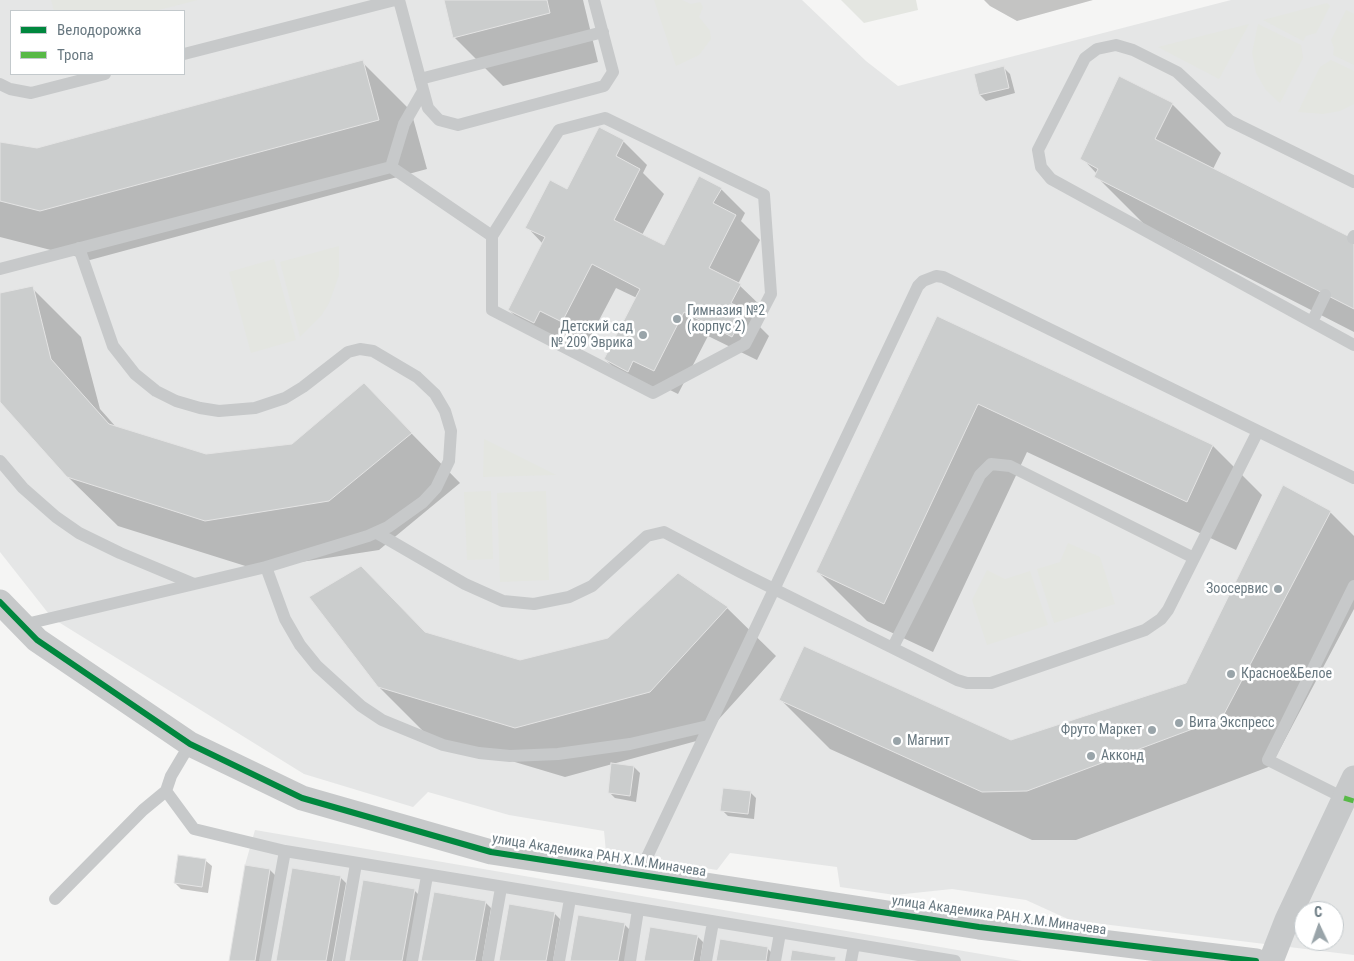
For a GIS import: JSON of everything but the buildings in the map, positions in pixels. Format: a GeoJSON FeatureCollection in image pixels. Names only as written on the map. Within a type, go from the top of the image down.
{"type":"FeatureCollection","features":[{"type":"Feature","properties":{"kind":"street","name":"улица Академика РАН Х.М.Миначева"},"geometry":{"type":"LineString","coordinates":[[0,602],[38,640],[190,744],[302,798],[491,852],[1013,932],[1256,961]]}},
{"type":"Feature","properties":{"kind":"street"},"geometry":{"type":"LineString","coordinates":[[1271,961],[1286,920],[1349,788]]}},
{"type":"Feature","properties":{"kind":"lane"},"geometry":{"type":"LineString","coordinates":[[185,54],[396,0]]}},
{"type":"Feature","properties":{"kind":"lane"},"geometry":{"type":"LineString","coordinates":[[399,0],[428,108],[433,116],[449,124],[458,125],[598,89],[608,83],[613,72],[594,0]]}},
{"type":"Feature","properties":{"kind":"lane"},"geometry":{"type":"LineString","coordinates":[[391,167],[404,124],[422,85],[603,32]]}},
{"type":"Feature","properties":{"kind":"lane"},"geometry":{"type":"LineString","coordinates":[[1354,182],[1230,121],[1177,72],[1133,50],[1116,45],[1097,49],[1085,58],[1039,145],[1039,162],[1051,179],[1354,346]]}},
{"type":"Feature","properties":{"kind":"lane"},"geometry":{"type":"LineString","coordinates":[[0,84],[10,89],[31,93],[101,75]]}},
{"type":"Feature","properties":{"kind":"lane"},"geometry":{"type":"LineString","coordinates":[[605,118],[764,195],[771,294],[746,344],[653,393],[492,310],[492,236],[559,130],[605,118]]}},
{"type":"Feature","properties":{"kind":"lane"},"geometry":{"type":"LineString","coordinates":[[0,269],[391,167],[492,236]]}},
{"type":"Feature","properties":{"kind":"lane"},"geometry":{"type":"LineString","coordinates":[[22,625],[266,567],[377,533],[423,502],[436,488],[445,474],[451,446],[451,431],[441,402],[428,386],[373,351],[360,349],[348,352],[297,391],[261,407],[219,411],[176,401],[156,390],[135,374],[112,346],[79,248]]}},
{"type":"Feature","properties":{"kind":"lane"},"geometry":{"type":"LineString","coordinates":[[638,876],[918,286],[928,278],[943,277],[1354,478]]}},
{"type":"Feature","properties":{"kind":"lane"},"geometry":{"type":"LineString","coordinates":[[1312,322],[1326,295]]}},
{"type":"Feature","properties":{"kind":"lane"},"geometry":{"type":"LineString","coordinates":[[377,533],[464,584],[503,601],[534,604],[569,597],[592,586],[647,536],[659,532],[670,534],[742,573],[957,680],[972,684],[991,684],[1145,630],[1161,619],[1168,610],[1258,431]]}},
{"type":"Feature","properties":{"kind":"lane"},"geometry":{"type":"LineString","coordinates":[[0,461],[23,488],[56,517],[79,533],[120,553],[194,584]]}},
{"type":"Feature","properties":{"kind":"lane"},"geometry":{"type":"LineString","coordinates":[[893,647],[980,475],[991,464],[1010,466],[1194,558]]}},
{"type":"Feature","properties":{"kind":"lane"},"geometry":{"type":"LineString","coordinates":[[266,567],[285,619],[300,645],[328,677],[361,706],[382,720],[443,745],[479,753],[510,756],[558,754],[630,744],[708,726]]}},
{"type":"Feature","properties":{"kind":"lane"},"geometry":{"type":"LineString","coordinates":[[1349,788],[1268,760],[1354,586]]}},
{"type":"Feature","properties":{"kind":"lane"},"geometry":{"type":"LineString","coordinates":[[55,899],[143,810],[166,791],[171,776],[190,744]]}},
{"type":"Feature","properties":{"kind":"lane"},"geometry":{"type":"LineString","coordinates":[[166,791],[194,829],[285,852],[854,945],[923,958],[955,961]]}},
{"type":"Feature","properties":{"kind":"lane"},"geometry":{"type":"LineString","coordinates":[[265,961],[285,852]]}},
{"type":"Feature","properties":{"kind":"lane"},"geometry":{"type":"LineString","coordinates":[[339,961],[356,864]]}},
{"type":"Feature","properties":{"kind":"lane"},"geometry":{"type":"LineString","coordinates":[[412,961],[427,876]]}},
{"type":"Feature","properties":{"kind":"lane"},"geometry":{"type":"LineString","coordinates":[[488,961],[501,888]]}},
{"type":"Feature","properties":{"kind":"lane"},"geometry":{"type":"LineString","coordinates":[[559,961],[570,899]]}},
{"type":"Feature","properties":{"kind":"lane"},"geometry":{"type":"LineString","coordinates":[[630,961],[638,910]]}},
{"type":"Feature","properties":{"kind":"lane"},"geometry":{"type":"LineString","coordinates":[[706,961],[713,922]]}},
{"type":"Feature","properties":{"kind":"lane"},"geometry":{"type":"LineString","coordinates":[[775,961],[780,933]]}},
{"type":"Feature","properties":{"kind":"lane"},"geometry":{"type":"LineString","coordinates":[[851,961],[854,945]]}},
{"type":"Feature","properties":{"kind":"shaded area","name":"Гимназия №2 (корпус 2)"},"geometry":{"type":"Polygon","coordinates":[[[0,0],[802,0],[866,61],[898,86],[1231,0],[1354,0],[1354,955],[1322,951],[1344,951],[1344,901],[1294,901],[1294,948],[1070,920],[1026,900],[952,889],[895,895],[840,887],[837,867],[730,853],[717,870],[606,852],[604,831],[509,815],[428,792],[413,807],[304,774],[52,618],[0,552],[0,0]]]}},
{"type":"Feature","properties":{"kind":"shaded area"},"geometry":{"type":"Polygon","coordinates":[[[51,0],[198,0],[159,10],[54,10],[51,0]]]}},
{"type":"Feature","properties":{"kind":"shaded area"},"geometry":{"type":"Polygon","coordinates":[[[654,0],[682,0],[691,4],[700,2],[703,7],[699,17],[710,31],[711,39],[699,55],[676,66],[654,0]]]}},
{"type":"Feature","properties":{"kind":"shaded area"},"geometry":{"type":"Polygon","coordinates":[[[841,0],[916,0],[918,10],[864,23],[841,0]]]}},
{"type":"Feature","properties":{"kind":"shaded area"},"geometry":{"type":"Polygon","coordinates":[[[1327,3],[1330,6],[1316,33],[1306,36],[1303,41],[1263,20],[1327,3]]]}},
{"type":"Feature","properties":{"kind":"shaded area"},"geometry":{"type":"Polygon","coordinates":[[[1346,10],[1354,14],[1354,65],[1333,55],[1334,48],[1331,40],[1346,10]]]}},
{"type":"Feature","properties":{"kind":"shaded area"},"geometry":{"type":"Polygon","coordinates":[[[1249,24],[1219,79],[1158,47],[1249,24]]]}},
{"type":"Feature","properties":{"kind":"shaded area"},"geometry":{"type":"Polygon","coordinates":[[[1258,24],[1301,45],[1303,58],[1280,103],[1266,90],[1256,73],[1252,53],[1258,24]]]}},
{"type":"Feature","properties":{"kind":"shaded area"},"geometry":{"type":"Polygon","coordinates":[[[1331,60],[1354,71],[1354,104],[1340,111],[1323,114],[1298,112],[1320,67],[1331,60]]]}},
{"type":"Feature","properties":{"kind":"shaded area"},"geometry":{"type":"Polygon","coordinates":[[[339,246],[339,275],[329,303],[321,316],[300,337],[280,262],[339,246]]]}},
{"type":"Feature","properties":{"kind":"shaded area"},"geometry":{"type":"Polygon","coordinates":[[[274,259],[296,340],[251,353],[229,272],[274,259]]]}},
{"type":"Feature","properties":{"kind":"shaded area"},"geometry":{"type":"Polygon","coordinates":[[[484,439],[556,475],[483,477],[484,439]]]}},
{"type":"Feature","properties":{"kind":"shaded area"},"geometry":{"type":"Polygon","coordinates":[[[491,491],[493,559],[467,560],[464,492],[491,491]]]}},
{"type":"Feature","properties":{"kind":"shaded area"},"geometry":{"type":"Polygon","coordinates":[[[546,491],[549,580],[500,582],[497,493],[546,491]]]}},
{"type":"Feature","properties":{"kind":"shaded area"},"geometry":{"type":"Polygon","coordinates":[[[1068,543],[1100,557],[1115,604],[1054,623],[1037,569],[1060,562],[1068,543]]]}},
{"type":"Feature","properties":{"kind":"shaded area"},"geometry":{"type":"Polygon","coordinates":[[[987,570],[1005,579],[1030,571],[1048,625],[987,645],[972,600],[987,570]]]}},
{"type":"Feature","properties":{"kind":"shaded area"},"geometry":{"type":"Polygon","coordinates":[[[255,830],[1022,961],[229,961],[245,865],[255,830]]]}},
{"type":"Feature","properties":{"kind":"marked path"},"geometry":{"type":"LineString","coordinates":[[1344,798],[1354,801]]}},
{"type":"Feature","properties":{"kind":"cycle path"},"geometry":{"type":"LineString","coordinates":[[0,602],[37,640],[190,744],[302,798],[491,852],[979,927],[1256,961]]}},
{"type":"Feature","properties":{"kind":"place","name":"Гимназия №2 (корпус 2)"},"geometry":{"type":"Point","coordinates":[677,319]}},
{"type":"Feature","properties":{"kind":"place","name":"Детский сад № 209 Эврика"},"geometry":{"type":"Point","coordinates":[643,335]}},
{"type":"Feature","properties":{"kind":"place","name":"Зоосервис"},"geometry":{"type":"Point","coordinates":[1278,589]}},
{"type":"Feature","properties":{"kind":"place","name":"Красное&Белое"},"geometry":{"type":"Point","coordinates":[1231,674]}},
{"type":"Feature","properties":{"kind":"place","name":"Вита Экспресс"},"geometry":{"type":"Point","coordinates":[1179,723]}},
{"type":"Feature","properties":{"kind":"place","name":"Фруто Маркет"},"geometry":{"type":"Point","coordinates":[1152,730]}},
{"type":"Feature","properties":{"kind":"place","name":"Магнит"},"geometry":{"type":"Point","coordinates":[897,741]}},
{"type":"Feature","properties":{"kind":"place","name":"Акконд"},"geometry":{"type":"Point","coordinates":[1091,756]}}]}
